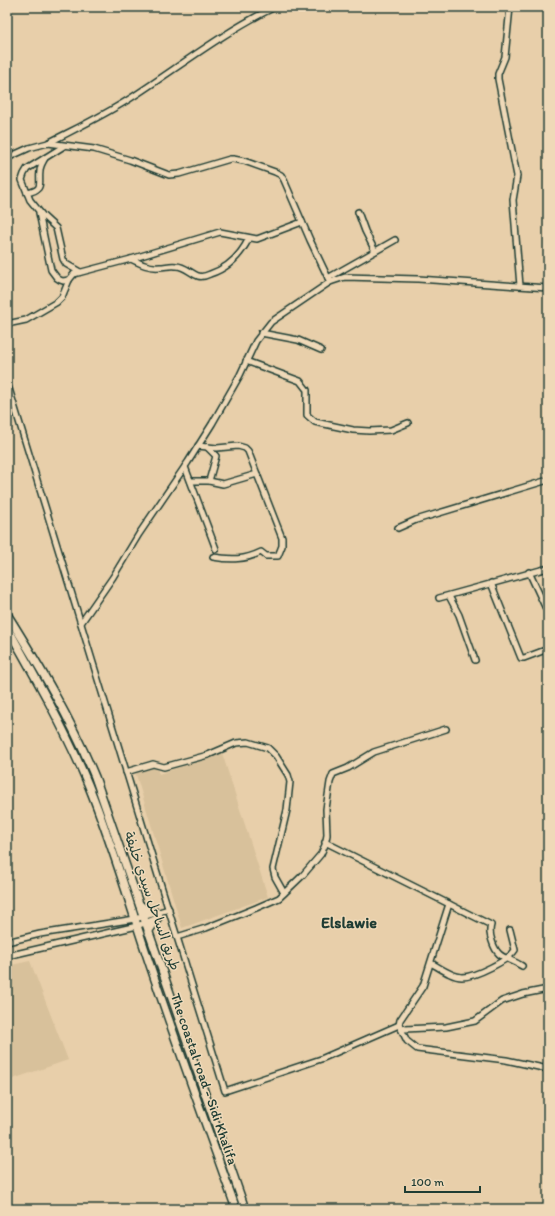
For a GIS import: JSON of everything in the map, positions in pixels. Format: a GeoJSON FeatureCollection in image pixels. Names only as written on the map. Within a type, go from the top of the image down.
{"type":"FeatureCollection","features":[{"type":"Feature","properties":{"kind":"highway","name":"طريق الساحل سيدي خليفة"},"geometry":{"type":"LineString","coordinates":[[7,614],[63,708],[77,735],[95,777],[245,1209]]}},
{"type":"Feature","properties":{"kind":"highway","name":"The coastal road - Sidi Khalifa"},"geometry":{"type":"LineString","coordinates":[[7,627],[38,680],[88,784],[236,1209]]}},
{"type":"Feature","properties":{"kind":"highway"},"geometry":{"type":"LineString","coordinates":[[140,905],[147,910],[162,913],[148,932]]}},
{"type":"Feature","properties":{"kind":"street"},"geometry":{"type":"LineString","coordinates":[[7,158],[48,142],[87,124],[132,97],[255,17],[275,7]]}},
{"type":"Feature","properties":{"kind":"street"},"geometry":{"type":"LineString","coordinates":[[510,7],[504,57],[498,79],[517,176],[513,200],[520,286]]}},
{"type":"Feature","properties":{"kind":"street"},"geometry":{"type":"LineString","coordinates":[[48,142],[64,146],[94,149],[130,160],[169,175],[178,174],[230,159],[244,161],[275,172],[281,175],[284,180],[329,280]]}},
{"type":"Feature","properties":{"kind":"street"},"geometry":{"type":"LineString","coordinates":[[64,146],[27,169],[22,180],[30,200],[56,228],[63,259],[66,264],[80,272]]}},
{"type":"Feature","properties":{"kind":"street"},"geometry":{"type":"LineString","coordinates":[[27,193],[33,192],[41,185],[40,169],[45,158]]}},
{"type":"Feature","properties":{"kind":"street"},"geometry":{"type":"LineString","coordinates":[[38,210],[51,270],[60,280],[69,280]]}},
{"type":"Feature","properties":{"kind":"street"},"geometry":{"type":"LineString","coordinates":[[358,212],[375,251]]}},
{"type":"Feature","properties":{"kind":"street"},"geometry":{"type":"LineString","coordinates":[[7,324],[26,320],[57,302],[62,297],[69,280],[74,274],[131,260],[220,232],[257,239],[302,222]]}},
{"type":"Feature","properties":{"kind":"street"},"geometry":{"type":"LineString","coordinates":[[131,260],[152,267],[182,267],[198,276],[205,276],[230,264],[241,252],[249,238]]}},
{"type":"Feature","properties":{"kind":"street"},"geometry":{"type":"LineString","coordinates":[[81,623],[113,577],[139,534],[185,467],[216,418],[261,333],[271,322],[329,280],[395,240]]}},
{"type":"Feature","properties":{"kind":"street"},"geometry":{"type":"LineString","coordinates":[[329,280],[345,277],[418,279],[548,288]]}},
{"type":"Feature","properties":{"kind":"street"},"geometry":{"type":"LineString","coordinates":[[261,333],[298,340],[321,350]]}},
{"type":"Feature","properties":{"kind":"street"},"geometry":{"type":"LineString","coordinates":[[246,361],[300,381],[307,390],[307,415],[315,422],[353,430],[370,431],[390,430],[408,423]]}},
{"type":"Feature","properties":{"kind":"street"},"geometry":{"type":"LineString","coordinates":[[7,382],[126,772],[162,913],[176,937],[225,1092],[321,1059],[399,1026],[403,1016],[423,986],[449,904]]}},
{"type":"Feature","properties":{"kind":"street"},"geometry":{"type":"LineString","coordinates":[[198,446],[217,448],[238,446],[245,448],[251,456],[282,538],[282,546],[278,556],[266,556],[261,552],[250,557],[238,559],[213,557]]}},
{"type":"Feature","properties":{"kind":"street"},"geometry":{"type":"LineString","coordinates":[[207,447],[216,456],[209,481]]}},
{"type":"Feature","properties":{"kind":"street"},"geometry":{"type":"LineString","coordinates":[[185,467],[216,549]]}},
{"type":"Feature","properties":{"kind":"street"},"geometry":{"type":"LineString","coordinates":[[190,481],[209,481],[223,484],[257,474]]}},
{"type":"Feature","properties":{"kind":"street"},"geometry":{"type":"LineString","coordinates":[[398,528],[416,520],[548,480]]}},
{"type":"Feature","properties":{"kind":"street"},"geometry":{"type":"LineString","coordinates":[[439,598],[548,568]]}},
{"type":"Feature","properties":{"kind":"street"},"geometry":{"type":"LineString","coordinates":[[529,572],[548,613]]}},
{"type":"Feature","properties":{"kind":"street"},"geometry":{"type":"LineString","coordinates":[[491,583],[521,658],[548,649]]}},
{"type":"Feature","properties":{"kind":"street"},"geometry":{"type":"LineString","coordinates":[[449,596],[459,615],[475,660]]}},
{"type":"Feature","properties":{"kind":"street"},"geometry":{"type":"LineString","coordinates":[[176,937],[206,928],[279,898],[294,885],[321,854],[325,842],[327,825],[326,809],[330,782],[333,774],[348,768],[374,752],[446,729]]}},
{"type":"Feature","properties":{"kind":"street"},"geometry":{"type":"LineString","coordinates":[[126,772],[153,764],[164,767],[208,755],[236,743],[248,742],[268,748],[276,756],[288,775],[290,782],[287,810],[273,869],[275,877],[284,893]]}},
{"type":"Feature","properties":{"kind":"street"},"geometry":{"type":"LineString","coordinates":[[325,842],[491,925],[489,931],[495,951],[500,956],[522,966]]}},
{"type":"Feature","properties":{"kind":"street"},"geometry":{"type":"LineString","coordinates":[[7,956],[144,920],[162,913]]}},
{"type":"Feature","properties":{"kind":"street"},"geometry":{"type":"LineString","coordinates":[[7,942],[40,934],[136,922]]}},
{"type":"Feature","properties":{"kind":"street"},"geometry":{"type":"LineString","coordinates":[[431,963],[452,975],[462,977],[483,972],[512,955],[515,950],[510,930]]}},
{"type":"Feature","properties":{"kind":"street"},"geometry":{"type":"LineString","coordinates":[[399,1026],[405,1029],[446,1027],[475,1021],[502,1001],[523,994],[548,989]]}},
{"type":"Feature","properties":{"kind":"street"},"geometry":{"type":"LineString","coordinates":[[399,1026],[407,1041],[417,1049],[506,1060],[548,1069]]}},
{"type":"Feature","properties":{"kind":"shaded area"},"geometry":{"type":"Polygon","coordinates":[[[222,753],[268,897],[182,928],[135,771],[155,764],[159,774],[222,753]]]}},
{"type":"Feature","properties":{"kind":"shaded area"},"geometry":{"type":"Polygon","coordinates":[[[30,961],[68,1060],[7,1081],[7,966],[30,961]]]}},
{"type":"Feature","properties":{"kind":"district","name":"Elslawie"},"geometry":{"type":"Point","coordinates":[349,922]}}]}
